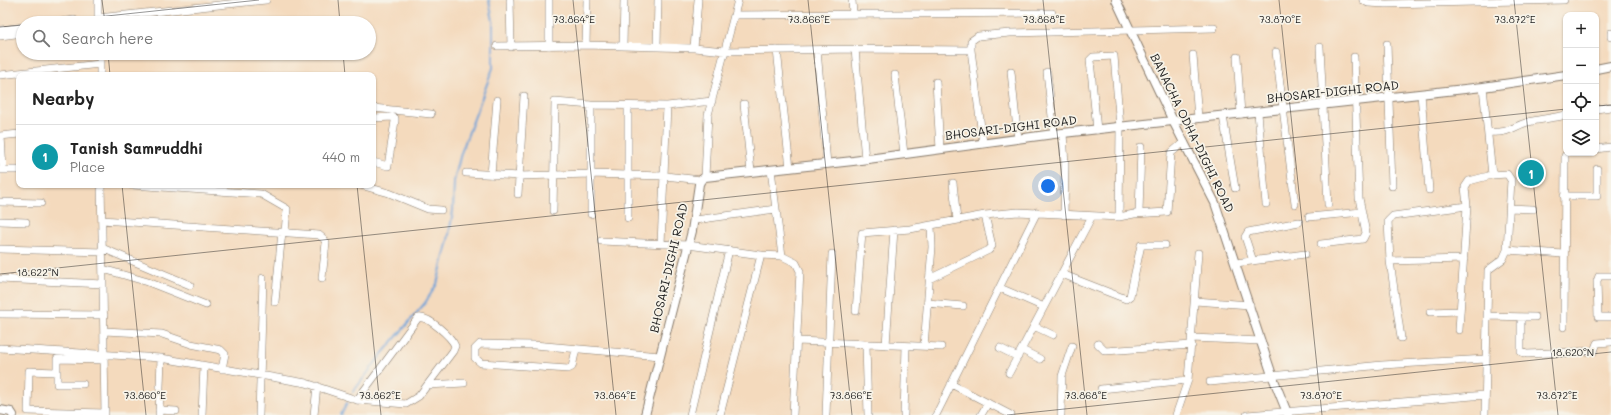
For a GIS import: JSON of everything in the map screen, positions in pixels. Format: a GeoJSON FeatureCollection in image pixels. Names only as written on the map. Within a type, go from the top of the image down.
{"type":"FeatureCollection","features":[{"type":"Feature","properties":{"kind":"street"},"geometry":{"type":"LineString","coordinates":[[98,0],[98,16]]}},
{"type":"Feature","properties":{"kind":"street"},"geometry":{"type":"LineString","coordinates":[[144,16],[266,0]]}},
{"type":"Feature","properties":{"kind":"street"},"geometry":{"type":"LineString","coordinates":[[510,0],[511,47]]}},
{"type":"Feature","properties":{"kind":"street"},"geometry":{"type":"LineString","coordinates":[[549,0],[549,46]]}},
{"type":"Feature","properties":{"kind":"street"},"geometry":{"type":"LineString","coordinates":[[586,45],[587,0]]}},
{"type":"Feature","properties":{"kind":"street"},"geometry":{"type":"LineString","coordinates":[[623,46],[624,0]]}},
{"type":"Feature","properties":{"kind":"street"},"geometry":{"type":"LineString","coordinates":[[658,0],[658,46]]}},
{"type":"Feature","properties":{"kind":"street"},"geometry":{"type":"LineString","coordinates":[[694,48],[698,0]]}},
{"type":"Feature","properties":{"kind":"street"},"geometry":{"type":"LineString","coordinates":[[466,173],[519,176],[590,174],[703,178],[708,115],[738,0]]}},
{"type":"Feature","properties":{"kind":"street"},"geometry":{"type":"LineString","coordinates":[[852,0],[853,14]]}},
{"type":"Feature","properties":{"kind":"street","name":"BANACHA ODHA-DIGHI ROAD"},"geometry":{"type":"LineString","coordinates":[[1116,0],[1173,121],[1215,203],[1272,375],[1287,413]]}},
{"type":"Feature","properties":{"kind":"street"},"geometry":{"type":"LineString","coordinates":[[1363,0],[1368,3],[1386,4],[1564,0]]}},
{"type":"Feature","properties":{"kind":"street"},"geometry":{"type":"LineString","coordinates":[[734,15],[1052,13]]}},
{"type":"Feature","properties":{"kind":"street"},"geometry":{"type":"LineString","coordinates":[[0,30],[16,28]]}},
{"type":"Feature","properties":{"kind":"street"},"geometry":{"type":"LineString","coordinates":[[983,143],[971,50],[972,41],[978,36],[1010,32],[1129,28],[1214,28]]}},
{"type":"Feature","properties":{"kind":"street"},"geometry":{"type":"LineString","coordinates":[[0,36],[16,34]]}},
{"type":"Feature","properties":{"kind":"street"},"geometry":{"type":"LineString","coordinates":[[1387,44],[1392,186]]}},
{"type":"Feature","properties":{"kind":"street"},"geometry":{"type":"LineString","coordinates":[[498,46],[658,46],[725,50],[971,50]]}},
{"type":"Feature","properties":{"kind":"street"},"geometry":{"type":"LineString","coordinates":[[1320,47],[1328,204]]}},
{"type":"Feature","properties":{"kind":"street"},"geometry":{"type":"LineString","coordinates":[[855,49],[864,159]]}},
{"type":"Feature","properties":{"kind":"street"},"geometry":{"type":"LineString","coordinates":[[777,50],[790,168]]}},
{"type":"Feature","properties":{"kind":"street"},"geometry":{"type":"LineString","coordinates":[[817,50],[827,164]]}},
{"type":"Feature","properties":{"kind":"street"},"geometry":{"type":"LineString","coordinates":[[1276,52],[1295,204]]}},
{"type":"Feature","properties":{"kind":"street"},"geometry":{"type":"LineString","coordinates":[[1193,55],[1198,118]]}},
{"type":"Feature","properties":{"kind":"street"},"geometry":{"type":"LineString","coordinates":[[1097,130],[1090,60],[1093,57],[1112,56],[1115,58],[1120,127],[1119,217]]}},
{"type":"Feature","properties":{"kind":"street"},"geometry":{"type":"LineString","coordinates":[[1237,57],[1241,114]]}},
{"type":"Feature","properties":{"kind":"street"},"geometry":{"type":"LineString","coordinates":[[1321,244],[1363,239],[1366,234],[1359,198],[1354,102],[1354,58]]}},
{"type":"Feature","properties":{"kind":"street"},"geometry":{"type":"LineString","coordinates":[[100,60],[100,72]]}},
{"type":"Feature","properties":{"kind":"street"},"geometry":{"type":"LineString","coordinates":[[27,72],[100,64]]}},
{"type":"Feature","properties":{"kind":"street"},"geometry":{"type":"LineString","coordinates":[[1599,68],[1611,66]]}},
{"type":"Feature","properties":{"kind":"street"},"geometry":{"type":"LineString","coordinates":[[1012,72],[1018,139]]}},
{"type":"Feature","properties":{"kind":"street"},"geometry":{"type":"LineString","coordinates":[[1048,72],[1065,165],[1064,214]]}},
{"type":"Feature","properties":{"kind":"street"},"geometry":{"type":"LineString","coordinates":[[0,75],[16,73]]}},
{"type":"Feature","properties":{"kind":"street"},"geometry":{"type":"LineString","coordinates":[[895,75],[904,154]]}},
{"type":"Feature","properties":{"kind":"street","name":"BHOSARI-DIGHI ROAD"},"geometry":{"type":"LineString","coordinates":[[645,415],[695,220],[703,178],[827,164],[1059,134],[1484,87],[1563,75]]}},
{"type":"Feature","properties":{"kind":"street"},"geometry":{"type":"LineString","coordinates":[[936,82],[940,149]]}},
{"type":"Feature","properties":{"kind":"street"},"geometry":{"type":"LineString","coordinates":[[1484,87],[1492,174]]}},
{"type":"Feature","properties":{"kind":"street"},"geometry":{"type":"LineString","coordinates":[[1421,94],[1429,190]]}},
{"type":"Feature","properties":{"kind":"street"},"geometry":{"type":"LineString","coordinates":[[518,194],[524,96]]}},
{"type":"Feature","properties":{"kind":"street"},"geometry":{"type":"LineString","coordinates":[[491,175],[497,100]]}},
{"type":"Feature","properties":{"kind":"street"},"geometry":{"type":"LineString","coordinates":[[553,211],[555,176],[555,102],[591,105],[668,106],[712,101]]}},
{"type":"Feature","properties":{"kind":"street"},"geometry":{"type":"LineString","coordinates":[[744,104],[751,172]]}},
{"type":"Feature","properties":{"kind":"street"},"geometry":{"type":"LineString","coordinates":[[591,105],[591,214]]}},
{"type":"Feature","properties":{"kind":"street"},"geometry":{"type":"LineString","coordinates":[[628,106],[628,218]]}},
{"type":"Feature","properties":{"kind":"street"},"geometry":{"type":"LineString","coordinates":[[661,244],[668,106]]}},
{"type":"Feature","properties":{"kind":"street"},"geometry":{"type":"LineString","coordinates":[[1599,109],[1611,107]]}},
{"type":"Feature","properties":{"kind":"street"},"geometry":{"type":"LineString","coordinates":[[376,108],[431,114]]}},
{"type":"Feature","properties":{"kind":"street"},"geometry":{"type":"LineString","coordinates":[[1258,112],[1266,204]]}},
{"type":"Feature","properties":{"kind":"street"},"geometry":{"type":"LineString","coordinates":[[376,118],[392,116],[396,121],[388,166],[376,163]]}},
{"type":"Feature","properties":{"kind":"street"},"geometry":{"type":"LineString","coordinates":[[1223,116],[1235,188]]}},
{"type":"Feature","properties":{"kind":"street"},"geometry":{"type":"LineString","coordinates":[[1488,132],[1500,133],[1512,130],[1527,122],[1563,116]]}},
{"type":"Feature","properties":{"kind":"street"},"geometry":{"type":"LineString","coordinates":[[16,134],[0,136],[2,170],[16,170]]}},
{"type":"Feature","properties":{"kind":"street"},"geometry":{"type":"LineString","coordinates":[[856,311],[862,232],[931,226],[985,215],[1037,212],[1119,217],[1139,213],[1167,212],[1171,153],[1184,142]]}},
{"type":"Feature","properties":{"kind":"street"},"geometry":{"type":"LineString","coordinates":[[1139,213],[1141,147]]}},
{"type":"Feature","properties":{"kind":"street"},"geometry":{"type":"LineString","coordinates":[[1599,149],[1611,147]]}},
{"type":"Feature","properties":{"kind":"street"},"geometry":{"type":"LineString","coordinates":[[1564,327],[1563,254],[1565,156]]}},
{"type":"Feature","properties":{"kind":"street"},"geometry":{"type":"LineString","coordinates":[[1564,196],[1597,196],[1597,169]]}},
{"type":"Feature","properties":{"kind":"street"},"geometry":{"type":"LineString","coordinates":[[771,170],[782,256]]}},
{"type":"Feature","properties":{"kind":"street"},"geometry":{"type":"LineString","coordinates":[[1459,330],[1459,311],[1467,206],[1466,184],[1492,174],[1507,174],[1512,180],[1507,250],[1503,259],[1488,270],[1485,415]]}},
{"type":"Feature","properties":{"kind":"street"},"geometry":{"type":"LineString","coordinates":[[953,183],[957,220]]}},
{"type":"Feature","properties":{"kind":"street"},"geometry":{"type":"LineString","coordinates":[[57,372],[29,371],[28,411],[105,414],[101,188]]}},
{"type":"Feature","properties":{"kind":"street"},"geometry":{"type":"LineString","coordinates":[[175,188],[261,194],[287,209],[275,302]]}},
{"type":"Feature","properties":{"kind":"street"},"geometry":{"type":"LineString","coordinates":[[371,188],[389,193],[428,209],[441,210]]}},
{"type":"Feature","properties":{"kind":"street"},"geometry":{"type":"LineString","coordinates":[[0,202],[41,203]]}},
{"type":"Feature","properties":{"kind":"street"},"geometry":{"type":"LineString","coordinates":[[1401,338],[1390,261],[1389,218],[1393,216],[1467,206]]}},
{"type":"Feature","properties":{"kind":"street"},"geometry":{"type":"LineString","coordinates":[[1510,208],[1533,209]]}},
{"type":"Feature","properties":{"kind":"street"},"geometry":{"type":"LineString","coordinates":[[695,220],[776,210]]}},
{"type":"Feature","properties":{"kind":"street"},"geometry":{"type":"LineString","coordinates":[[936,415],[1037,212]]}},
{"type":"Feature","properties":{"kind":"street"},"geometry":{"type":"LineString","coordinates":[[1309,217],[1362,212]]}},
{"type":"Feature","properties":{"kind":"street"},"geometry":{"type":"LineString","coordinates":[[929,279],[989,250],[992,246],[985,215]]}},
{"type":"Feature","properties":{"kind":"street"},"geometry":{"type":"LineString","coordinates":[[1009,373],[1092,216]]}},
{"type":"Feature","properties":{"kind":"street"},"geometry":{"type":"LineString","coordinates":[[102,220],[319,235],[326,243],[322,278]]}},
{"type":"Feature","properties":{"kind":"street"},"geometry":{"type":"LineString","coordinates":[[0,221],[26,222]]}},
{"type":"Feature","properties":{"kind":"street"},"geometry":{"type":"LineString","coordinates":[[1253,261],[1245,237],[1248,232],[1299,222]]}},
{"type":"Feature","properties":{"kind":"street"},"geometry":{"type":"LineString","coordinates":[[924,346],[931,226]]}},
{"type":"Feature","properties":{"kind":"street"},"geometry":{"type":"LineString","coordinates":[[886,345],[894,230]]}},
{"type":"Feature","properties":{"kind":"street"},"geometry":{"type":"LineString","coordinates":[[601,241],[688,245],[762,255],[782,256],[796,263],[800,270],[793,415]]}},
{"type":"Feature","properties":{"kind":"street"},"geometry":{"type":"LineString","coordinates":[[1062,274],[1126,299],[1130,296],[1141,245],[1165,244]]}},
{"type":"Feature","properties":{"kind":"street"},"geometry":{"type":"LineString","coordinates":[[0,249],[102,250],[190,285]]}},
{"type":"Feature","properties":{"kind":"street"},"geometry":{"type":"LineString","coordinates":[[690,415],[729,250]]}},
{"type":"Feature","properties":{"kind":"street"},"geometry":{"type":"LineString","coordinates":[[1507,250],[1563,254]]}},
{"type":"Feature","properties":{"kind":"street"},"geometry":{"type":"LineString","coordinates":[[1176,415],[1188,380],[1198,253]]}},
{"type":"Feature","properties":{"kind":"street"},"geometry":{"type":"LineString","coordinates":[[826,415],[830,342],[832,254]]}},
{"type":"Feature","properties":{"kind":"street"},"geometry":{"type":"LineString","coordinates":[[1236,263],[1305,254]]}},
{"type":"Feature","properties":{"kind":"street"},"geometry":{"type":"LineString","coordinates":[[720,415],[762,255]]}},
{"type":"Feature","properties":{"kind":"street"},"geometry":{"type":"LineString","coordinates":[[1390,261],[1464,259]]}},
{"type":"Feature","properties":{"kind":"street"},"geometry":{"type":"LineString","coordinates":[[103,269],[148,282],[206,305]]}},
{"type":"Feature","properties":{"kind":"street"},"geometry":{"type":"LineString","coordinates":[[1611,276],[1599,276],[1597,281],[1598,317],[1611,317]]}},
{"type":"Feature","properties":{"kind":"street"},"geometry":{"type":"LineString","coordinates":[[259,415],[263,278]]}},
{"type":"Feature","properties":{"kind":"street"},"geometry":{"type":"LineString","coordinates":[[0,279],[103,284]]}},
{"type":"Feature","properties":{"kind":"street"},"geometry":{"type":"LineString","coordinates":[[1000,288],[1044,307]]}},
{"type":"Feature","properties":{"kind":"street"},"geometry":{"type":"LineString","coordinates":[[1195,301],[1250,305]]}},
{"type":"Feature","properties":{"kind":"street"},"geometry":{"type":"LineString","coordinates":[[927,303],[963,306]]}},
{"type":"Feature","properties":{"kind":"street"},"geometry":{"type":"LineString","coordinates":[[1430,312],[1459,311]]}},
{"type":"Feature","properties":{"kind":"street"},"geometry":{"type":"LineString","coordinates":[[0,314],[104,315]]}},
{"type":"Feature","properties":{"kind":"street"},"geometry":{"type":"LineString","coordinates":[[1487,316],[1535,317]]}},
{"type":"Feature","properties":{"kind":"street"},"geometry":{"type":"LineString","coordinates":[[1521,317],[1521,352],[1594,351],[1597,343],[1611,342]]}},
{"type":"Feature","properties":{"kind":"street"},"geometry":{"type":"LineString","coordinates":[[83,384],[57,384],[57,359],[104,357],[161,358],[317,386],[357,400],[406,404],[419,396],[428,384],[455,346],[452,340],[426,318],[418,318],[357,400]]}},
{"type":"Feature","properties":{"kind":"street"},"geometry":{"type":"LineString","coordinates":[[1034,326],[1053,335]]}},
{"type":"Feature","properties":{"kind":"street"},"geometry":{"type":"LineString","coordinates":[[104,331],[162,334],[191,344],[222,350],[225,354],[222,369]]}},
{"type":"Feature","properties":{"kind":"street"},"geometry":{"type":"LineString","coordinates":[[797,341],[866,345],[942,346]]}},
{"type":"Feature","properties":{"kind":"street"},"geometry":{"type":"LineString","coordinates":[[1098,344],[1105,351],[1192,341],[1261,341]]}},
{"type":"Feature","properties":{"kind":"street"},"geometry":{"type":"LineString","coordinates":[[576,349],[572,367],[568,369],[481,363],[475,358],[475,349],[480,344],[534,344],[660,356]]}},
{"type":"Feature","properties":{"kind":"street"},"geometry":{"type":"LineString","coordinates":[[866,345],[868,415]]}},
{"type":"Feature","properties":{"kind":"street"},"geometry":{"type":"LineString","coordinates":[[904,415],[906,346]]}},
{"type":"Feature","properties":{"kind":"street"},"geometry":{"type":"LineString","coordinates":[[1061,415],[1062,376],[1072,346]]}},
{"type":"Feature","properties":{"kind":"street"},"geometry":{"type":"LineString","coordinates":[[0,348],[104,357]]}},
{"type":"Feature","properties":{"kind":"street"},"geometry":{"type":"LineString","coordinates":[[1000,348],[1018,357]]}},
{"type":"Feature","properties":{"kind":"street"},"geometry":{"type":"LineString","coordinates":[[1022,350],[1040,359]]}},
{"type":"Feature","properties":{"kind":"street"},"geometry":{"type":"LineString","coordinates":[[161,358],[159,413],[176,411]]}},
{"type":"Feature","properties":{"kind":"street"},"geometry":{"type":"LineString","coordinates":[[1210,382],[1382,365],[1486,359]]}},
{"type":"Feature","properties":{"kind":"street"},"geometry":{"type":"LineString","coordinates":[[202,415],[204,366]]}},
{"type":"Feature","properties":{"kind":"street"},"geometry":{"type":"LineString","coordinates":[[1101,389],[1188,380]]}},
{"type":"Feature","properties":{"kind":"street"},"geometry":{"type":"LineString","coordinates":[[428,384],[464,383]]}},
{"type":"Feature","properties":{"kind":"street"},"geometry":{"type":"LineString","coordinates":[[951,384],[1011,415]]}},
{"type":"Feature","properties":{"kind":"street"},"geometry":{"type":"LineString","coordinates":[[314,415],[317,386]]}},
{"type":"Feature","properties":{"kind":"street"},"geometry":{"type":"LineString","coordinates":[[1247,415],[1287,413],[1485,395]]}},
{"type":"Feature","properties":{"kind":"street"},"geometry":{"type":"LineString","coordinates":[[981,415],[988,403]]}},
{"type":"Feature","properties":{"kind":"street"},"geometry":{"type":"LineString","coordinates":[[0,410],[11,412],[13,415]]}},
{"type":"Feature","properties":{"kind":"waterway"},"geometry":{"type":"LineString","coordinates":[[353,392],[382,354],[425,303],[437,284],[448,240],[453,211],[454,181],[461,153],[493,68],[493,21],[489,0]]}},
{"type":"Feature","properties":{"kind":"waterway"},"geometry":{"type":"LineString","coordinates":[[341,415],[347,403]]}},
{"type":"Feature","properties":{"kind":"place","name":"Tanish Samruddhi"},"geometry":{"type":"Point","coordinates":[1531,173]}}]}
